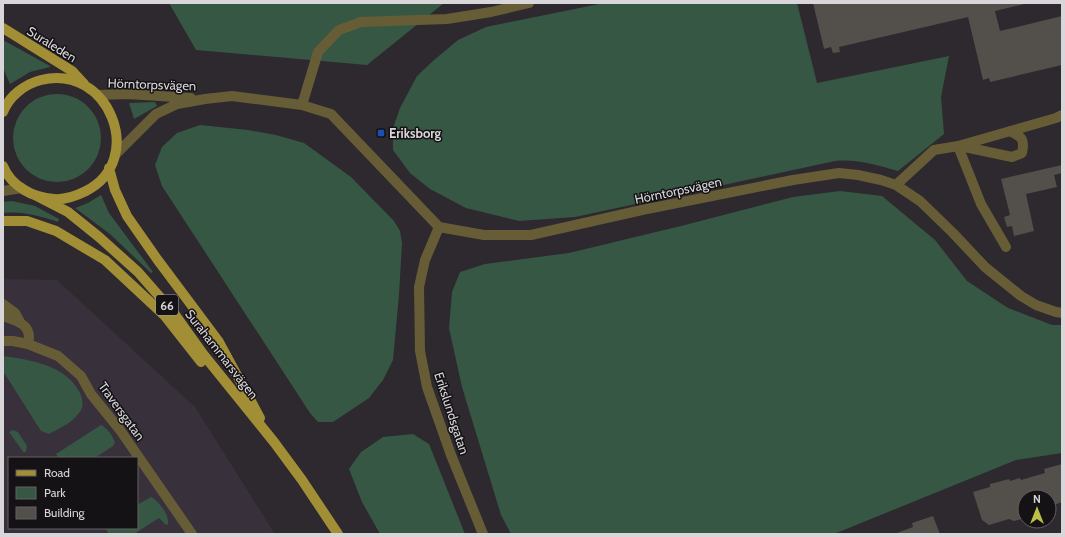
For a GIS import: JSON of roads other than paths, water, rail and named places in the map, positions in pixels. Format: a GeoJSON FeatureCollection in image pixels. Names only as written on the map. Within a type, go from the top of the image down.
{"type":"FeatureCollection","features":[{"type":"Feature","properties":{"kind":"main road","name":"Suraleden"},"geometry":{"type":"LineString","coordinates":[[3,28],[72,71],[85,86]]}},
{"type":"Feature","properties":{"kind":"main road","name":"66"},"geometry":{"type":"LineString","coordinates":[[3,166],[12,180],[22,188],[35,195],[54,199],[75,196],[92,188],[102,179],[109,168],[114,155],[117,133],[108,107],[98,96],[85,86],[72,80],[60,78],[32,83],[14,96],[4,106]]}},
{"type":"Feature","properties":{"kind":"main road","name":"Surahammarsvägen"},"geometry":{"type":"LineString","coordinates":[[109,168],[115,190],[127,216],[219,342],[274,442]]}},
{"type":"Feature","properties":{"kind":"main road","name":"Surahammarsvägen"},"geometry":{"type":"LineString","coordinates":[[35,195],[68,212],[138,272],[173,312],[203,354],[274,442],[302,480],[338,534]]}},
{"type":"Feature","properties":{"kind":"main road"},"geometry":{"type":"LineString","coordinates":[[3,221],[27,221],[56,231],[105,260],[164,315],[210,373],[274,442]]}},
{"type":"Feature","properties":{"kind":"street"},"geometry":{"type":"LineString","coordinates":[[302,105],[318,52],[339,30],[361,22],[447,19],[491,12],[528,3]]}},
{"type":"Feature","properties":{"kind":"street","name":"Hörntorpsvägen"},"geometry":{"type":"LineString","coordinates":[[98,96],[128,94],[205,99]]}},
{"type":"Feature","properties":{"kind":"street","name":"Hörntorpsvägen"},"geometry":{"type":"LineString","coordinates":[[114,155],[156,114],[177,104],[205,99],[237,97],[302,105],[331,114],[439,227],[484,235],[531,235],[804,178],[839,173],[858,175],[896,185],[920,201],[954,233],[985,267],[1021,296],[1036,305],[1062,313]]}},
{"type":"Feature","properties":{"kind":"street"},"geometry":{"type":"LineString","coordinates":[[896,185],[934,150],[958,146],[1062,115]]}},
{"type":"Feature","properties":{"kind":"street"},"geometry":{"type":"LineString","coordinates":[[958,146],[1012,157],[1022,153],[1024,146],[1023,140],[1018,135],[1010,131]]}},
{"type":"Feature","properties":{"kind":"street"},"geometry":{"type":"LineString","coordinates":[[958,146],[981,204],[1006,247]]}},
{"type":"Feature","properties":{"kind":"street"},"geometry":{"type":"LineString","coordinates":[[3,191],[22,188]]}},
{"type":"Feature","properties":{"kind":"street","name":"Erikslundsgatan"},"geometry":{"type":"LineString","coordinates":[[439,227],[425,260],[419,287],[420,351],[427,387],[451,456],[483,534]]}},
{"type":"Feature","properties":{"kind":"street"},"geometry":{"type":"LineString","coordinates":[[3,304],[15,313],[20,322],[27,328],[30,337],[28,344]]}},
{"type":"Feature","properties":{"kind":"street"},"geometry":{"type":"LineString","coordinates":[[3,316],[20,322]]}},
{"type":"Feature","properties":{"kind":"street","name":"Traversgatan"},"geometry":{"type":"LineString","coordinates":[[3,341],[28,344],[58,356],[81,376],[92,394],[120,430],[192,534]]}},
{"type":"Feature","properties":{"kind":"place","name":"Eriksborg"},"geometry":{"type":"Point","coordinates":[381,133]}}]}
